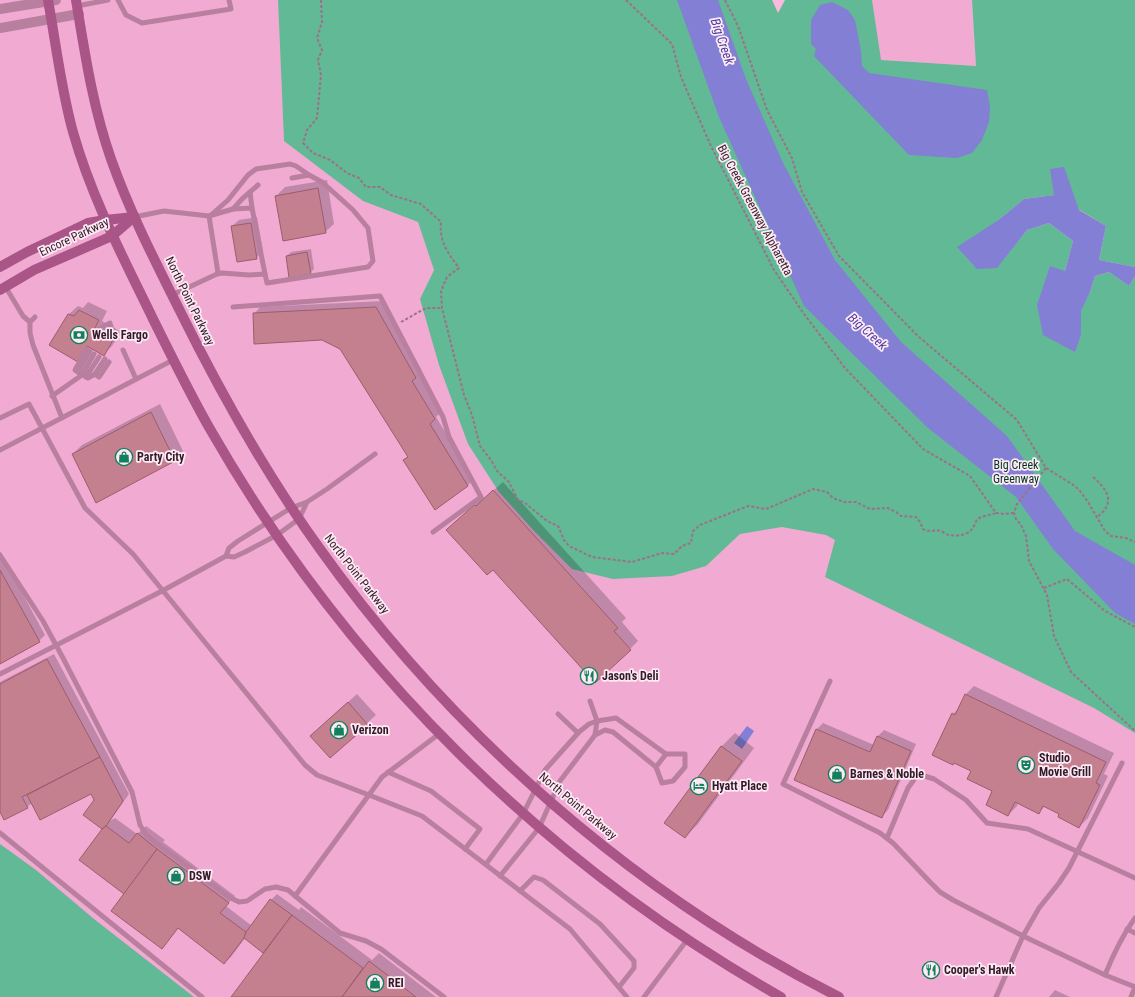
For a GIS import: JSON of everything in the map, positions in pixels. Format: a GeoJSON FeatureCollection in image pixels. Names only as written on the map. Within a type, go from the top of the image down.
{"type":"FeatureCollection","features":[{"type":"Feature","properties":{"kind":"street"},"geometry":{"type":"LineString","coordinates":[[0,9],[51,0],[52,19],[64,95],[73,131],[87,175],[112,236],[173,360],[210,430],[268,522],[299,567],[353,636],[378,667],[439,734],[539,828],[623,895],[687,940],[781,997]]}},
{"type":"Feature","properties":{"kind":"street"},"geometry":{"type":"LineString","coordinates":[[0,28],[52,19],[77,7]]}},
{"type":"Feature","properties":{"kind":"street","name":"North Point Parkway"},"geometry":{"type":"LineString","coordinates":[[77,7],[92,90],[100,124],[110,159],[134,217],[201,354],[234,416],[291,508],[352,592],[399,649],[459,714],[550,801],[610,850],[669,895],[756,950],[839,997]]}},
{"type":"Feature","properties":{"kind":"street","name":"Encore Parkway"},"geometry":{"type":"LineString","coordinates":[[0,267],[27,252],[88,223],[134,217]]}},
{"type":"Feature","properties":{"kind":"street","name":"Encore Parkway"},"geometry":{"type":"LineString","coordinates":[[2,288],[34,270],[112,236],[134,217]]}},
{"type":"Feature","properties":{"kind":"lane"},"geometry":{"type":"LineString","coordinates":[[77,7],[108,0]]}},
{"type":"Feature","properties":{"kind":"lane"},"geometry":{"type":"LineString","coordinates":[[118,0],[126,16],[142,23],[230,9],[229,0]]}},
{"type":"Feature","properties":{"kind":"lane"},"geometry":{"type":"LineString","coordinates":[[209,216],[228,200],[248,175],[256,169],[290,164],[322,182],[353,210],[368,228],[373,261],[368,267],[267,283],[250,192]]}},
{"type":"Feature","properties":{"kind":"lane"},"geometry":{"type":"LineString","coordinates":[[292,178],[309,175]]}},
{"type":"Feature","properties":{"kind":"lane"},"geometry":{"type":"LineString","coordinates":[[233,209],[258,185]]}},
{"type":"Feature","properties":{"kind":"lane"},"geometry":{"type":"LineString","coordinates":[[134,217],[164,211],[209,216],[233,209],[252,208]]}},
{"type":"Feature","properties":{"kind":"lane"},"geometry":{"type":"LineString","coordinates":[[209,216],[218,273]]}},
{"type":"Feature","properties":{"kind":"lane"},"geometry":{"type":"LineString","coordinates":[[172,295],[218,273],[249,275],[265,274]]}},
{"type":"Feature","properties":{"kind":"lane"},"geometry":{"type":"LineString","coordinates":[[2,288],[23,316],[30,322]]}},
{"type":"Feature","properties":{"kind":"lane"},"geometry":{"type":"LineString","coordinates":[[233,307],[380,296],[443,417],[449,437],[481,497],[433,532]]}},
{"type":"Feature","properties":{"kind":"lane"},"geometry":{"type":"LineString","coordinates":[[35,317],[30,322],[30,333],[33,345],[62,418]]}},
{"type":"Feature","properties":{"kind":"lane"},"geometry":{"type":"LineString","coordinates":[[110,326],[101,332],[110,326]]}},
{"type":"Feature","properties":{"kind":"lane"},"geometry":{"type":"LineString","coordinates":[[120,349],[136,379]]}},
{"type":"Feature","properties":{"kind":"lane"},"geometry":{"type":"LineString","coordinates":[[52,396],[80,373],[93,353],[80,373]]}},
{"type":"Feature","properties":{"kind":"lane"},"geometry":{"type":"LineString","coordinates":[[0,450],[173,360]]}},
{"type":"Feature","properties":{"kind":"lane"},"geometry":{"type":"LineString","coordinates":[[80,373],[88,378],[97,375],[107,361]]}},
{"type":"Feature","properties":{"kind":"lane"},"geometry":{"type":"LineString","coordinates":[[0,418],[29,404],[85,508],[133,554],[305,765],[317,775],[422,816],[570,929],[627,997]]}},
{"type":"Feature","properties":{"kind":"lane"},"geometry":{"type":"LineString","coordinates":[[226,556],[229,548],[291,508],[307,502],[376,454]]}},
{"type":"Feature","properties":{"kind":"lane"},"geometry":{"type":"LineString","coordinates":[[0,674],[162,591],[226,556],[234,557],[277,535],[299,519],[307,502]]}},
{"type":"Feature","properties":{"kind":"lane"},"geometry":{"type":"LineString","coordinates":[[0,556],[43,621],[132,792],[140,825],[147,836],[229,897],[239,902],[247,901],[265,889],[276,886],[288,890],[340,933],[366,941],[382,949],[444,997]]}},
{"type":"Feature","properties":{"kind":"lane"},"geometry":{"type":"LineString","coordinates":[[830,681],[783,784],[880,833],[893,843],[940,892],[953,900],[1081,964],[1135,987],[1131,997]]}},
{"type":"Feature","properties":{"kind":"lane"},"geometry":{"type":"LineString","coordinates":[[590,701],[597,721],[596,735]]}},
{"type":"Feature","properties":{"kind":"lane"},"geometry":{"type":"LineString","coordinates":[[558,714],[578,733]]}},
{"type":"Feature","properties":{"kind":"lane"},"geometry":{"type":"LineString","coordinates":[[486,864],[523,814],[545,770],[578,733],[589,724],[616,718],[666,754],[685,754],[685,767],[673,781],[662,783],[656,767],[613,732],[605,730],[596,735],[560,781],[539,828],[500,876]]}},
{"type":"Feature","properties":{"kind":"lane"},"geometry":{"type":"LineString","coordinates":[[295,896],[382,777],[439,734]]}},
{"type":"Feature","properties":{"kind":"lane"},"geometry":{"type":"LineString","coordinates":[[656,767],[666,754]]}},
{"type":"Feature","properties":{"kind":"lane"},"geometry":{"type":"LineString","coordinates":[[996,997],[1023,936],[1040,908],[1059,883],[1122,763]]}},
{"type":"Feature","properties":{"kind":"lane"},"geometry":{"type":"LineString","coordinates":[[388,772],[431,791],[480,829],[465,849]]}},
{"type":"Feature","properties":{"kind":"lane"},"geometry":{"type":"LineString","coordinates":[[887,838],[908,788],[918,774],[934,779],[966,800],[987,823],[1028,828],[1135,878]]}},
{"type":"Feature","properties":{"kind":"lane"},"geometry":{"type":"LineString","coordinates":[[0,833],[202,997]]}},
{"type":"Feature","properties":{"kind":"lane"},"geometry":{"type":"LineString","coordinates":[[520,891],[534,877],[543,880],[600,924],[634,961],[634,968],[619,987]]}},
{"type":"Feature","properties":{"kind":"lane"},"geometry":{"type":"LineString","coordinates":[[1105,975],[1114,952],[1135,918]]}},
{"type":"Feature","properties":{"kind":"lane"},"geometry":{"type":"LineString","coordinates":[[1127,929],[1135,933]]}},
{"type":"Feature","properties":{"kind":"lane"},"geometry":{"type":"LineString","coordinates":[[644,997],[687,940]]}},
{"type":"Feature","properties":{"kind":"path"},"geometry":{"type":"LineString","coordinates":[[321,0],[322,22],[317,38],[322,50],[318,60],[321,75],[317,118],[307,130],[303,144],[313,153],[330,160],[347,173],[359,178],[366,187],[380,186],[392,195],[421,204],[441,222],[440,230],[445,250],[459,268],[447,277],[441,291],[442,308],[464,395],[472,415],[480,446],[491,460],[497,471],[509,482],[518,500],[547,521],[558,526],[564,540],[569,546],[592,557],[632,562],[662,553],[674,554],[682,546],[691,543],[693,531],[700,525],[748,506],[766,509],[813,489],[826,492],[833,498],[844,502],[856,502],[870,509],[888,508],[901,516],[916,517],[923,529],[927,531],[940,530],[945,534],[954,535],[969,532],[973,528],[977,519],[996,513],[1014,513]]}},
{"type":"Feature","properties":{"kind":"path","name":"Big Creek Greenway Alpharetta"},"geometry":{"type":"LineString","coordinates":[[626,0],[672,44],[681,77],[710,144],[774,270],[804,314],[845,368],[923,449],[970,476],[996,513]]}},
{"type":"Feature","properties":{"kind":"path"},"geometry":{"type":"LineString","coordinates":[[730,0],[726,1],[738,26],[767,110],[792,158],[802,192],[839,256],[919,337],[1017,420],[1046,468],[1076,486],[1105,531],[1111,536],[1126,538],[1135,542]]}},
{"type":"Feature","properties":{"kind":"path"},"geometry":{"type":"LineString","coordinates":[[395,325],[426,308],[442,308]]}},
{"type":"Feature","properties":{"kind":"path"},"geometry":{"type":"LineString","coordinates":[[1046,468],[1018,504],[1014,513],[1026,536],[1029,561],[1047,595],[1054,636],[1071,672],[1135,731]]}},
{"type":"Feature","properties":{"kind":"path"},"geometry":{"type":"LineString","coordinates":[[1093,477],[1106,491],[1108,497],[1106,508],[1097,517]]}},
{"type":"Feature","properties":{"kind":"path"},"geometry":{"type":"LineString","coordinates":[[1044,588],[1067,579],[1104,611],[1135,627]]}},
{"type":"Feature","properties":{"kind":"shaded area"},"geometry":{"type":"Polygon","coordinates":[[[0,0],[278,0],[284,141],[363,201],[418,222],[434,270],[420,299],[795,483],[1135,666],[1135,997],[41,997],[0,966],[0,0]]]}},
{"type":"Feature","properties":{"kind":"shaded area"},"geometry":{"type":"Polygon","coordinates":[[[872,0],[972,0],[976,66],[880,60],[872,0]]]}},
{"type":"Feature","properties":{"kind":"green space","name":"Big Creek Greenway"},"geometry":{"type":"Polygon","coordinates":[[[278,0],[772,0],[778,13],[785,0],[872,0],[881,60],[976,66],[972,0],[1135,0],[1135,267],[1099,260],[1106,226],[1055,195],[1024,199],[997,221],[997,267],[1027,230],[1049,223],[1073,241],[1065,271],[1074,352],[1081,335],[1080,311],[1090,292],[1095,276],[1109,272],[1129,286],[1135,276],[1135,733],[1094,708],[825,577],[835,540],[826,535],[782,527],[740,534],[706,566],[672,576],[613,579],[572,569],[535,532],[499,492],[468,444],[439,365],[420,299],[434,270],[418,222],[363,201],[284,141],[278,0]]]}},
{"type":"Feature","properties":{"kind":"green space"},"geometry":{"type":"Polygon","coordinates":[[[0,844],[36,870],[94,919],[194,997],[0,997],[0,844]]]}},
{"type":"Feature","properties":{"kind":"water","name":"Big Creek"},"geometry":{"type":"Polygon","coordinates":[[[677,0],[718,0],[746,79],[783,163],[835,260],[901,342],[1007,436],[1075,531],[1135,565],[1135,624],[1115,613],[1053,549],[1016,497],[928,428],[804,306],[719,117],[677,0]]]}},
{"type":"Feature","properties":{"kind":"water"},"geometry":{"type":"Polygon","coordinates":[[[832,2],[848,10],[855,20],[861,51],[862,66],[869,73],[987,90],[990,107],[989,122],[982,140],[972,153],[957,158],[909,155],[814,56],[816,49],[811,44],[811,20],[820,5],[832,2]]]}},
{"type":"Feature","properties":{"kind":"water"},"geometry":{"type":"Polygon","coordinates":[[[1064,167],[1079,210],[1106,226],[1099,260],[1135,267],[1135,276],[1129,286],[1109,272],[1095,276],[1090,292],[1081,311],[1081,335],[1075,352],[1043,335],[1037,305],[1050,266],[1065,271],[1073,241],[1049,223],[1027,230],[997,268],[977,269],[957,247],[997,221],[1024,199],[1054,195],[1050,169],[1064,167]]]}},
{"type":"Feature","properties":{"kind":"water"},"geometry":{"type":"Polygon","coordinates":[[[747,726],[754,731],[742,749],[734,743],[747,726]]]}},
{"type":"Feature","properties":{"kind":"building"},"geometry":{"type":"Polygon","coordinates":[[[318,188],[326,233],[283,241],[275,196],[318,188]]]}},
{"type":"Feature","properties":{"kind":"building"},"geometry":{"type":"Polygon","coordinates":[[[251,223],[257,259],[237,262],[231,226],[251,223]]]}},
{"type":"Feature","properties":{"kind":"building"},"geometry":{"type":"Polygon","coordinates":[[[307,252],[311,274],[289,278],[286,256],[307,252]]]}},
{"type":"Feature","properties":{"kind":"building"},"geometry":{"type":"Polygon","coordinates":[[[376,307],[416,378],[412,381],[435,419],[430,424],[468,486],[435,510],[403,460],[408,457],[340,349],[322,340],[254,344],[253,313],[376,307]]]}},
{"type":"Feature","properties":{"kind":"building","name":"Wells Fargo"},"geometry":{"type":"Polygon","coordinates":[[[79,310],[99,320],[94,330],[113,340],[104,356],[87,346],[78,362],[49,345],[68,314],[74,316],[79,310]]]}},
{"type":"Feature","properties":{"kind":"building","name":"Party City"},"geometry":{"type":"Polygon","coordinates":[[[151,412],[175,461],[96,503],[72,454],[151,412]]]}},
{"type":"Feature","properties":{"kind":"building"},"geometry":{"type":"Polygon","coordinates":[[[493,490],[618,628],[614,631],[631,650],[595,683],[493,570],[487,575],[446,530],[493,490]]]}},
{"type":"Feature","properties":{"kind":"building"},"geometry":{"type":"Polygon","coordinates":[[[0,570],[40,642],[0,664],[0,570]]]}},
{"type":"Feature","properties":{"kind":"building"},"geometry":{"type":"Polygon","coordinates":[[[47,659],[100,757],[22,797],[28,808],[4,820],[0,812],[0,684],[47,659]]]}},
{"type":"Feature","properties":{"kind":"building"},"geometry":{"type":"Polygon","coordinates":[[[965,694],[1106,762],[1096,783],[1100,785],[1079,828],[1058,817],[1059,814],[1043,806],[1039,814],[1015,802],[1008,816],[986,805],[992,791],[967,779],[971,771],[954,763],[953,765],[932,755],[952,713],[955,715],[965,694]]]}},
{"type":"Feature","properties":{"kind":"building","name":"Verizon"},"geometry":{"type":"Polygon","coordinates":[[[348,702],[368,725],[330,758],[310,736],[348,702]]]}},
{"type":"Feature","properties":{"kind":"building"},"geometry":{"type":"Polygon","coordinates":[[[816,729],[870,752],[877,736],[911,751],[882,818],[794,780],[816,729]]]}},
{"type":"Feature","properties":{"kind":"building"},"geometry":{"type":"Polygon","coordinates":[[[721,746],[742,761],[685,838],[664,823],[721,746]]]}},
{"type":"Feature","properties":{"kind":"building"},"geometry":{"type":"Polygon","coordinates":[[[100,757],[123,801],[106,826],[102,829],[83,815],[94,800],[91,794],[40,820],[27,795],[100,757]]]}},
{"type":"Feature","properties":{"kind":"building"},"geometry":{"type":"Polygon","coordinates":[[[106,826],[129,843],[137,833],[157,849],[124,894],[79,860],[102,829],[106,826]]]}},
{"type":"Feature","properties":{"kind":"building"},"geometry":{"type":"Polygon","coordinates":[[[157,849],[229,903],[220,913],[246,932],[244,938],[224,964],[178,928],[162,949],[111,911],[157,849]]]}},
{"type":"Feature","properties":{"kind":"building"},"geometry":{"type":"Polygon","coordinates":[[[270,899],[292,915],[263,953],[244,938],[246,932],[270,899]]]}},
{"type":"Feature","properties":{"kind":"building"},"geometry":{"type":"Polygon","coordinates":[[[292,915],[363,968],[342,997],[231,997],[292,915]]]}},
{"type":"Feature","properties":{"kind":"building","name":"REI"},"geometry":{"type":"Polygon","coordinates":[[[369,961],[416,997],[342,997],[369,961]]]}},
{"type":"Feature","properties":{"kind":"place","name":"Wells Fargo"},"geometry":{"type":"Point","coordinates":[79,335]}},
{"type":"Feature","properties":{"kind":"place","name":"Party City"},"geometry":{"type":"Point","coordinates":[124,457]}},
{"type":"Feature","properties":{"kind":"place","name":"Jason's Deli"},"geometry":{"type":"Point","coordinates":[589,676]}},
{"type":"Feature","properties":{"kind":"place","name":"Verizon"},"geometry":{"type":"Point","coordinates":[339,730]}},
{"type":"Feature","properties":{"kind":"place","name":"Studio Movie Grill"},"geometry":{"type":"Point","coordinates":[1026,765]}},
{"type":"Feature","properties":{"kind":"place","name":"Barnes & Noble"},"geometry":{"type":"Point","coordinates":[837,774]}},
{"type":"Feature","properties":{"kind":"place","name":"Hyatt Place"},"geometry":{"type":"Point","coordinates":[699,786]}},
{"type":"Feature","properties":{"kind":"place","name":"DSW"},"geometry":{"type":"Point","coordinates":[176,876]}},
{"type":"Feature","properties":{"kind":"place","name":"Cooper's Hawk"},"geometry":{"type":"Point","coordinates":[931,970]}},
{"type":"Feature","properties":{"kind":"place","name":"REI"},"geometry":{"type":"Point","coordinates":[375,983]}}]}
